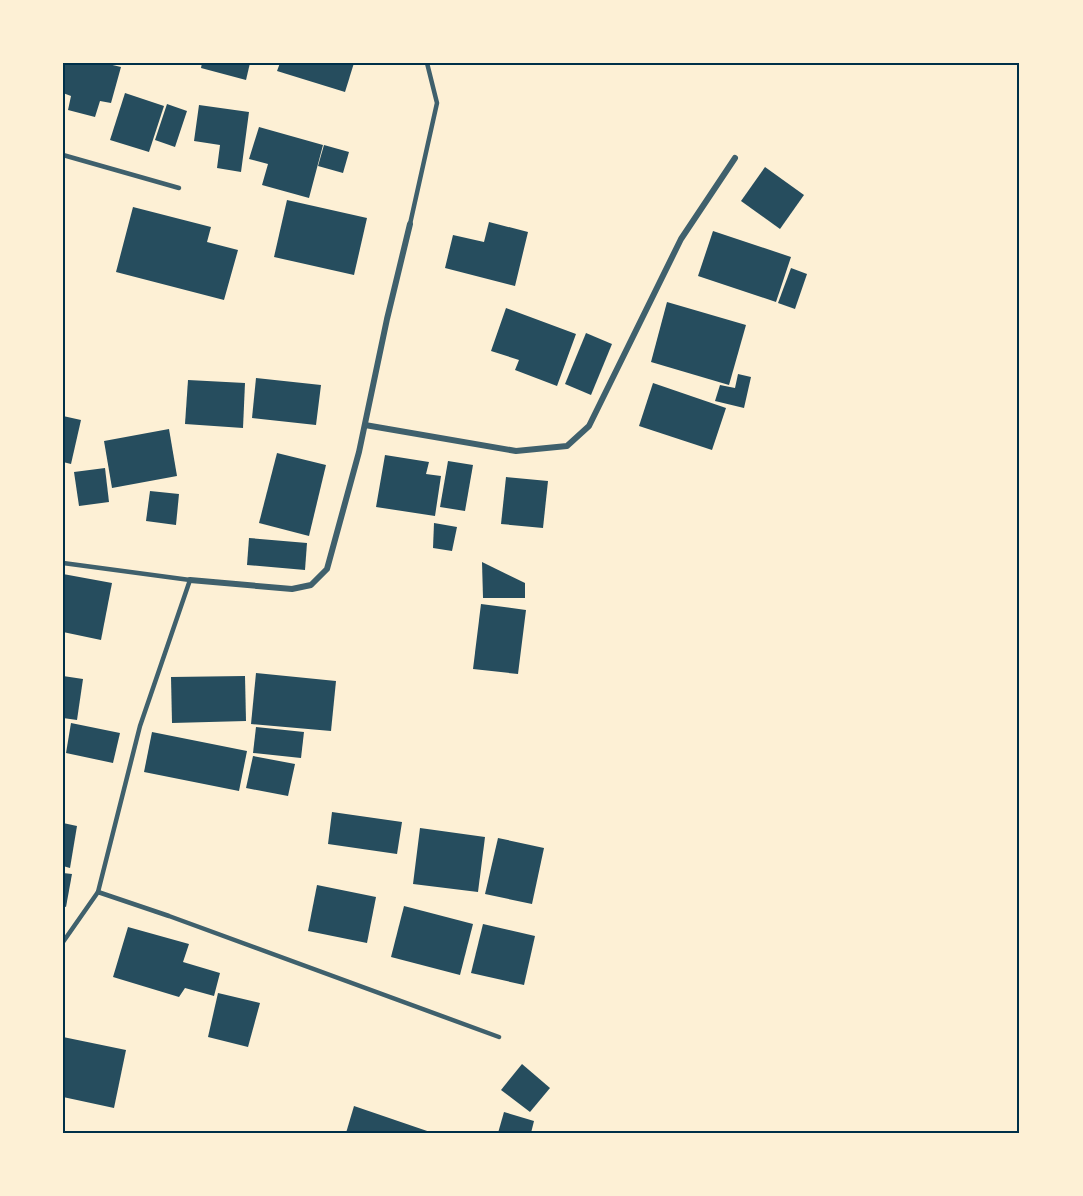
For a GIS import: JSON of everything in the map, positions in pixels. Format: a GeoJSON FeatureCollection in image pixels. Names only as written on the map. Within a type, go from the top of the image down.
{"type":"FeatureCollection","features":[{"type":"Feature","properties":{"kind":"street"},"geometry":{"type":"LineString","coordinates":[[364,425],[516,451],[567,446],[589,426],[681,239],[735,158]]}},
{"type":"Feature","properties":{"kind":"street"},"geometry":{"type":"LineString","coordinates":[[190,580],[292,589],[311,585],[327,569],[359,452],[410,224]]}},
{"type":"Feature","properties":{"kind":"lane"},"geometry":{"type":"LineString","coordinates":[[410,224],[437,102],[427,63]]}},
{"type":"Feature","properties":{"kind":"lane"},"geometry":{"type":"LineString","coordinates":[[63,155],[179,188]]}},
{"type":"Feature","properties":{"kind":"lane"},"geometry":{"type":"LineString","coordinates":[[63,563],[190,580],[140,726],[98,892],[63,942]]}},
{"type":"Feature","properties":{"kind":"lane"},"geometry":{"type":"LineString","coordinates":[[98,892],[499,1037]]}},
{"type":"Feature","properties":{"kind":"building"},"geometry":{"type":"Polygon","coordinates":[[[63,63],[104,63],[121,67],[111,103],[100,101],[95,117],[68,110],[71,96],[63,93],[63,63]]]}},
{"type":"Feature","properties":{"kind":"building"},"geometry":{"type":"Polygon","coordinates":[[[202,63],[250,63],[246,80],[201,68],[202,63]]]}},
{"type":"Feature","properties":{"kind":"building"},"geometry":{"type":"Polygon","coordinates":[[[280,63],[354,63],[345,92],[277,71],[280,63]]]}},
{"type":"Feature","properties":{"kind":"building"},"geometry":{"type":"Polygon","coordinates":[[[125,93],[164,106],[149,152],[110,140],[125,93]]]}},
{"type":"Feature","properties":{"kind":"building"},"geometry":{"type":"Polygon","coordinates":[[[167,104],[187,111],[175,147],[155,140],[167,104]]]}},
{"type":"Feature","properties":{"kind":"building"},"geometry":{"type":"Polygon","coordinates":[[[199,105],[249,112],[241,172],[217,168],[220,145],[194,141],[199,105]]]}},
{"type":"Feature","properties":{"kind":"building"},"geometry":{"type":"Polygon","coordinates":[[[259,127],[323,145],[309,198],[262,185],[268,164],[249,159],[259,127]]]}},
{"type":"Feature","properties":{"kind":"building"},"geometry":{"type":"Polygon","coordinates":[[[324,145],[349,152],[343,173],[318,166],[324,145]]]}},
{"type":"Feature","properties":{"kind":"building"},"geometry":{"type":"Polygon","coordinates":[[[765,167],[804,195],[780,229],[741,201],[765,167]]]}},
{"type":"Feature","properties":{"kind":"building"},"geometry":{"type":"Polygon","coordinates":[[[287,200],[367,218],[354,275],[274,257],[287,200]]]}},
{"type":"Feature","properties":{"kind":"building"},"geometry":{"type":"Polygon","coordinates":[[[133,207],[211,227],[207,242],[238,250],[224,300],[116,272],[133,207]]]}},
{"type":"Feature","properties":{"kind":"building"},"geometry":{"type":"Polygon","coordinates":[[[489,222],[528,232],[515,286],[445,268],[453,235],[484,242],[489,222]]]}},
{"type":"Feature","properties":{"kind":"building"},"geometry":{"type":"Polygon","coordinates":[[[713,231],[791,257],[776,302],[698,276],[713,231]]]}},
{"type":"Feature","properties":{"kind":"building"},"geometry":{"type":"Polygon","coordinates":[[[791,268],[807,274],[795,309],[778,303],[791,268]]]}},
{"type":"Feature","properties":{"kind":"building"},"geometry":{"type":"Polygon","coordinates":[[[667,302],[746,325],[729,385],[651,362],[667,302]]]}},
{"type":"Feature","properties":{"kind":"building"},"geometry":{"type":"Polygon","coordinates":[[[506,308],[576,334],[557,386],[515,370],[519,360],[491,351],[506,308]]]}},
{"type":"Feature","properties":{"kind":"building"},"geometry":{"type":"Polygon","coordinates":[[[586,333],[612,344],[591,395],[565,384],[586,333]]]}},
{"type":"Feature","properties":{"kind":"building"},"geometry":{"type":"Polygon","coordinates":[[[738,374],[751,377],[744,408],[715,401],[720,385],[735,388],[738,374]]]}},
{"type":"Feature","properties":{"kind":"building"},"geometry":{"type":"Polygon","coordinates":[[[256,378],[321,385],[316,425],[252,418],[256,378]]]}},
{"type":"Feature","properties":{"kind":"building"},"geometry":{"type":"Polygon","coordinates":[[[188,380],[245,383],[243,428],[185,424],[188,380]]]}},
{"type":"Feature","properties":{"kind":"building"},"geometry":{"type":"Polygon","coordinates":[[[653,383],[726,408],[712,450],[639,426],[653,383]]]}},
{"type":"Feature","properties":{"kind":"building"},"geometry":{"type":"Polygon","coordinates":[[[63,416],[81,420],[71,464],[63,462],[63,416]]]}},
{"type":"Feature","properties":{"kind":"building"},"geometry":{"type":"Polygon","coordinates":[[[169,429],[177,476],[112,488],[104,441],[169,429]]]}},
{"type":"Feature","properties":{"kind":"building"},"geometry":{"type":"Polygon","coordinates":[[[277,453],[326,465],[309,536],[259,523],[277,453]]]}},
{"type":"Feature","properties":{"kind":"building"},"geometry":{"type":"Polygon","coordinates":[[[385,455],[429,462],[426,474],[441,476],[435,516],[376,507],[385,455]]]}},
{"type":"Feature","properties":{"kind":"building"},"geometry":{"type":"Polygon","coordinates":[[[448,461],[473,465],[465,511],[440,507],[448,461]]]}},
{"type":"Feature","properties":{"kind":"building"},"geometry":{"type":"Polygon","coordinates":[[[105,468],[109,502],[79,506],[74,472],[105,468]]]}},
{"type":"Feature","properties":{"kind":"building"},"geometry":{"type":"Polygon","coordinates":[[[506,477],[548,481],[543,528],[501,524],[506,477]]]}},
{"type":"Feature","properties":{"kind":"building"},"geometry":{"type":"Polygon","coordinates":[[[150,491],[179,494],[176,525],[146,521],[150,491]]]}},
{"type":"Feature","properties":{"kind":"building"},"geometry":{"type":"Polygon","coordinates":[[[434,523],[457,527],[452,551],[433,548],[434,523]]]}},
{"type":"Feature","properties":{"kind":"building"},"geometry":{"type":"Polygon","coordinates":[[[249,538],[307,543],[305,570],[247,565],[249,538]]]}},
{"type":"Feature","properties":{"kind":"building"},"geometry":{"type":"Polygon","coordinates":[[[482,562],[525,583],[525,598],[483,598],[482,562]]]}},
{"type":"Feature","properties":{"kind":"building"},"geometry":{"type":"Polygon","coordinates":[[[63,574],[112,583],[101,640],[63,632],[63,574]]]}},
{"type":"Feature","properties":{"kind":"building"},"geometry":{"type":"Polygon","coordinates":[[[481,604],[526,610],[518,674],[473,669],[481,604]]]}},
{"type":"Feature","properties":{"kind":"building"},"geometry":{"type":"Polygon","coordinates":[[[256,673],[336,681],[331,731],[251,724],[256,673]]]}},
{"type":"Feature","properties":{"kind":"building"},"geometry":{"type":"Polygon","coordinates":[[[63,676],[83,679],[77,720],[63,718],[63,676]]]}},
{"type":"Feature","properties":{"kind":"building"},"geometry":{"type":"Polygon","coordinates":[[[245,676],[246,721],[172,723],[171,677],[245,676]]]}},
{"type":"Feature","properties":{"kind":"building"},"geometry":{"type":"Polygon","coordinates":[[[71,723],[120,733],[113,763],[66,753],[71,723]]]}},
{"type":"Feature","properties":{"kind":"building"},"geometry":{"type":"Polygon","coordinates":[[[256,727],[304,732],[301,758],[253,753],[256,727]]]}},
{"type":"Feature","properties":{"kind":"building"},"geometry":{"type":"Polygon","coordinates":[[[152,732],[247,751],[239,791],[144,772],[152,732]]]}},
{"type":"Feature","properties":{"kind":"building"},"geometry":{"type":"Polygon","coordinates":[[[253,756],[295,764],[288,796],[246,788],[253,756]]]}},
{"type":"Feature","properties":{"kind":"building"},"geometry":{"type":"Polygon","coordinates":[[[332,812],[402,822],[397,854],[328,844],[332,812]]]}},
{"type":"Feature","properties":{"kind":"building"},"geometry":{"type":"Polygon","coordinates":[[[63,823],[77,826],[70,868],[63,866],[63,823]]]}},
{"type":"Feature","properties":{"kind":"building"},"geometry":{"type":"Polygon","coordinates":[[[420,828],[485,837],[478,892],[413,884],[420,828]]]}},
{"type":"Feature","properties":{"kind":"building"},"geometry":{"type":"Polygon","coordinates":[[[498,838],[544,848],[532,904],[485,894],[498,838]]]}},
{"type":"Feature","properties":{"kind":"building"},"geometry":{"type":"Polygon","coordinates":[[[63,873],[72,874],[66,907],[63,906],[63,873]]]}},
{"type":"Feature","properties":{"kind":"building"},"geometry":{"type":"Polygon","coordinates":[[[317,885],[376,897],[367,943],[308,931],[317,885]]]}},
{"type":"Feature","properties":{"kind":"building"},"geometry":{"type":"Polygon","coordinates":[[[404,906],[473,924],[460,975],[391,957],[404,906]]]}},
{"type":"Feature","properties":{"kind":"building"},"geometry":{"type":"Polygon","coordinates":[[[483,924],[535,936],[524,985],[471,973],[483,924]]]}},
{"type":"Feature","properties":{"kind":"building"},"geometry":{"type":"Polygon","coordinates":[[[128,927],[189,944],[183,962],[220,973],[214,996],[185,988],[179,997],[113,977],[128,927]]]}},
{"type":"Feature","properties":{"kind":"building"},"geometry":{"type":"Polygon","coordinates":[[[218,993],[260,1003],[248,1047],[208,1037],[218,993]]]}},
{"type":"Feature","properties":{"kind":"building"},"geometry":{"type":"Polygon","coordinates":[[[63,1037],[126,1050],[114,1108],[63,1097],[63,1037]]]}},
{"type":"Feature","properties":{"kind":"building"},"geometry":{"type":"Polygon","coordinates":[[[522,1064],[550,1088],[530,1112],[501,1090],[522,1064]]]}},
{"type":"Feature","properties":{"kind":"building"},"geometry":{"type":"Polygon","coordinates":[[[354,1106],[433,1133],[346,1133],[354,1106]]]}},
{"type":"Feature","properties":{"kind":"building"},"geometry":{"type":"Polygon","coordinates":[[[504,1112],[534,1121],[531,1133],[498,1133],[504,1112]]]}}]}
